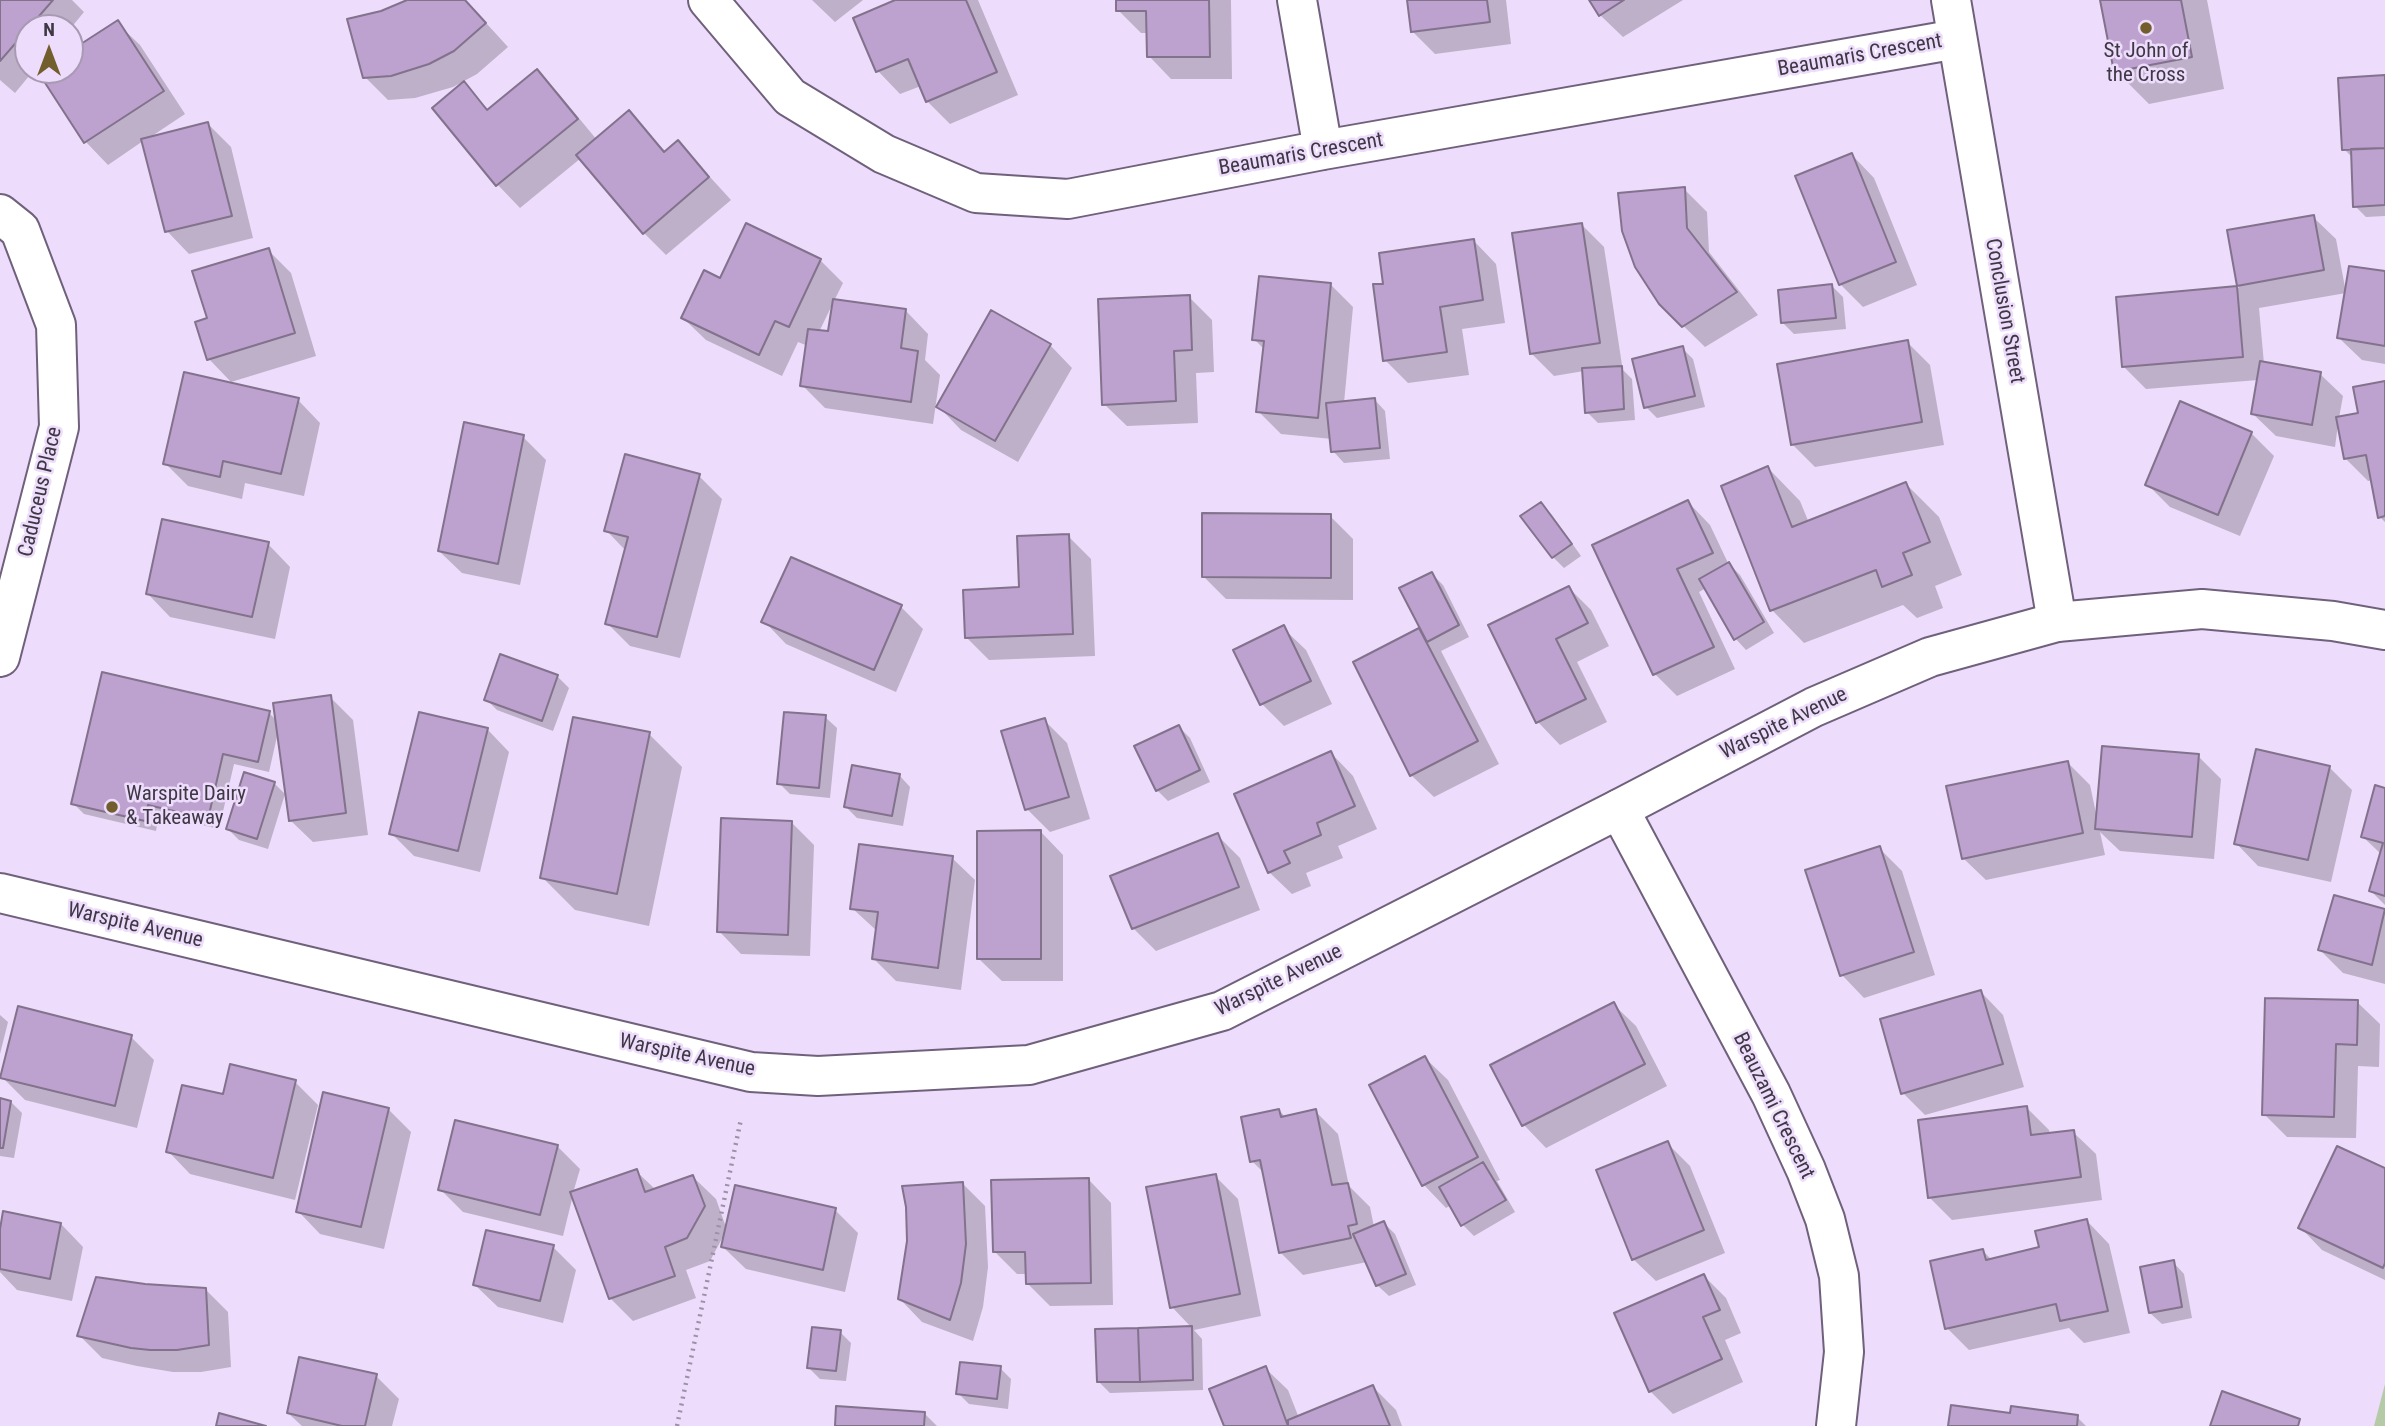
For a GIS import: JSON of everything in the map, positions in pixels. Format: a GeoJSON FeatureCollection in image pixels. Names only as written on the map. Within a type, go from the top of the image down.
{"type":"FeatureCollection","features":[{"type":"Feature","properties":{"kind":"street","name":"Beaumaris Crescent"},"geometry":{"type":"LineString","coordinates":[[708,0],[790,97],[884,154],[976,192],[1068,199],[1322,150],[1957,39]]}},
{"type":"Feature","properties":{"kind":"street"},"geometry":{"type":"LineString","coordinates":[[1297,0],[1322,150]]}},
{"type":"Feature","properties":{"kind":"street","name":"Conclusion Street"},"geometry":{"type":"LineString","coordinates":[[1951,0],[2057,622]]}},
{"type":"Feature","properties":{"kind":"street","name":"Caduceus Place"},"geometry":{"type":"LineString","coordinates":[[0,214],[20,230],[56,325],[60,427],[0,657]]}},
{"type":"Feature","properties":{"kind":"street","name":"Warspite Avenue"},"geometry":{"type":"LineString","coordinates":[[0,894],[751,1072],[818,1076],[1029,1065],[1222,1011],[1814,707],[1930,657],[2057,622],[2202,609],[2333,621],[2385,630]]}},
{"type":"Feature","properties":{"kind":"street","name":"Beauzami Crescent"},"geometry":{"type":"LineString","coordinates":[[1619,809],[1771,1094],[1825,1219],[1839,1276],[1844,1352],[1836,1426]]}},
{"type":"Feature","properties":{"kind":"path"},"geometry":{"type":"LineString","coordinates":[[677,1426],[751,1072]]}},
{"type":"Feature","properties":{"kind":"green space"},"geometry":{"type":"Polygon","coordinates":[[[2385,1384],[2385,1426],[2374,1426],[2385,1384]]]}},
{"type":"Feature","properties":{"kind":"building"},"geometry":{"type":"Polygon","coordinates":[[[0,0],[53,0],[41,14],[14,14],[14,45],[0,61],[0,0]]]}},
{"type":"Feature","properties":{"kind":"building"},"geometry":{"type":"Polygon","coordinates":[[[407,0],[465,0],[486,23],[454,51],[429,64],[391,76],[363,78],[347,19],[381,11],[407,0]]]}},
{"type":"Feature","properties":{"kind":"building"},"geometry":{"type":"Polygon","coordinates":[[[895,0],[966,0],[997,72],[926,102],[908,59],[876,72],[853,18],[895,0]]]}},
{"type":"Feature","properties":{"kind":"building"},"geometry":{"type":"Polygon","coordinates":[[[1116,0],[1209,0],[1210,57],[1147,57],[1146,11],[1116,11],[1116,0]]]}},
{"type":"Feature","properties":{"kind":"building"},"geometry":{"type":"Polygon","coordinates":[[[1407,0],[1487,0],[1490,22],[1411,32],[1407,0]]]}},
{"type":"Feature","properties":{"kind":"building"},"geometry":{"type":"Polygon","coordinates":[[[1589,0],[1624,0],[1599,16],[1589,0]]]}},
{"type":"Feature","properties":{"kind":"building","name":"St John of the Cross"},"geometry":{"type":"Polygon","coordinates":[[[2100,0],[2181,0],[2192,57],[2114,72],[2100,0]]]}},
{"type":"Feature","properties":{"kind":"building"},"geometry":{"type":"Polygon","coordinates":[[[118,20],[164,91],[84,143],[46,84],[84,84],[84,42],[118,20]]]}},
{"type":"Feature","properties":{"kind":"building"},"geometry":{"type":"Polygon","coordinates":[[[537,69],[578,119],[496,186],[432,108],[464,81],[487,110],[537,69]]]}},
{"type":"Feature","properties":{"kind":"building"},"geometry":{"type":"Polygon","coordinates":[[[2385,75],[2385,148],[2342,150],[2338,78],[2385,75]]]}},
{"type":"Feature","properties":{"kind":"building"},"geometry":{"type":"Polygon","coordinates":[[[629,110],[664,152],[678,140],[709,177],[643,234],[576,155],[629,110]]]}},
{"type":"Feature","properties":{"kind":"building"},"geometry":{"type":"Polygon","coordinates":[[[208,122],[232,216],[165,232],[141,139],[208,122]]]}},
{"type":"Feature","properties":{"kind":"building"},"geometry":{"type":"Polygon","coordinates":[[[2385,148],[2385,205],[2353,207],[2351,149],[2385,148]]]}},
{"type":"Feature","properties":{"kind":"building"},"geometry":{"type":"Polygon","coordinates":[[[1852,153],[1896,262],[1839,285],[1795,176],[1852,153]]]}},
{"type":"Feature","properties":{"kind":"building"},"geometry":{"type":"Polygon","coordinates":[[[1685,187],[1687,228],[1737,292],[1682,327],[1659,304],[1635,267],[1622,231],[1618,193],[1685,187]]]}},
{"type":"Feature","properties":{"kind":"building"},"geometry":{"type":"Polygon","coordinates":[[[2314,215],[2324,270],[2237,286],[2227,230],[2314,215]]]}},
{"type":"Feature","properties":{"kind":"building"},"geometry":{"type":"Polygon","coordinates":[[[746,223],[821,259],[789,327],[775,321],[759,355],[681,318],[704,270],[720,278],[746,223]]]}},
{"type":"Feature","properties":{"kind":"building"},"geometry":{"type":"Polygon","coordinates":[[[1582,223],[1600,343],[1530,354],[1512,233],[1582,223]]]}},
{"type":"Feature","properties":{"kind":"building"},"geometry":{"type":"Polygon","coordinates":[[[1474,239],[1483,300],[1440,307],[1447,352],[1383,361],[1373,284],[1383,284],[1379,253],[1474,239]]]}},
{"type":"Feature","properties":{"kind":"building"},"geometry":{"type":"Polygon","coordinates":[[[269,248],[295,333],[207,360],[195,322],[207,318],[192,271],[269,248]]]}},
{"type":"Feature","properties":{"kind":"building"},"geometry":{"type":"Polygon","coordinates":[[[2349,266],[2385,271],[2385,346],[2337,338],[2349,266]]]}},
{"type":"Feature","properties":{"kind":"building"},"geometry":{"type":"Polygon","coordinates":[[[1259,276],[1331,283],[1318,418],[1256,412],[1264,341],[1252,340],[1259,276]]]}},
{"type":"Feature","properties":{"kind":"building"},"geometry":{"type":"Polygon","coordinates":[[[1832,284],[1836,318],[1781,323],[1778,290],[1832,284]]]}},
{"type":"Feature","properties":{"kind":"building"},"geometry":{"type":"Polygon","coordinates":[[[2237,286],[2243,357],[2122,367],[2116,297],[2237,286]]]}},
{"type":"Feature","properties":{"kind":"building"},"geometry":{"type":"Polygon","coordinates":[[[1190,295],[1192,350],[1174,351],[1176,401],[1102,405],[1098,299],[1190,295]]]}},
{"type":"Feature","properties":{"kind":"building"},"geometry":{"type":"Polygon","coordinates":[[[833,299],[906,309],[901,348],[918,351],[911,402],[800,386],[808,329],[828,331],[833,299]]]}},
{"type":"Feature","properties":{"kind":"building"},"geometry":{"type":"Polygon","coordinates":[[[991,310],[1051,344],[995,441],[936,407],[991,310]]]}},
{"type":"Feature","properties":{"kind":"building"},"geometry":{"type":"Polygon","coordinates":[[[1908,340],[1922,422],[1791,445],[1777,364],[1908,340]]]}},
{"type":"Feature","properties":{"kind":"building"},"geometry":{"type":"Polygon","coordinates":[[[1683,346],[1695,396],[1644,408],[1632,359],[1683,346]]]}},
{"type":"Feature","properties":{"kind":"building"},"geometry":{"type":"Polygon","coordinates":[[[2260,361],[2321,372],[2312,425],[2251,414],[2260,361]]]}},
{"type":"Feature","properties":{"kind":"building"},"geometry":{"type":"Polygon","coordinates":[[[1622,366],[1624,409],[1585,413],[1582,368],[1622,366]]]}},
{"type":"Feature","properties":{"kind":"building"},"geometry":{"type":"Polygon","coordinates":[[[184,372],[299,398],[281,474],[223,461],[220,477],[163,464],[184,372]]]}},
{"type":"Feature","properties":{"kind":"building"},"geometry":{"type":"Polygon","coordinates":[[[2385,381],[2385,516],[2378,518],[2366,455],[2344,459],[2336,417],[2358,413],[2353,387],[2385,381]]]}},
{"type":"Feature","properties":{"kind":"building"},"geometry":{"type":"Polygon","coordinates":[[[1375,398],[1380,448],[1331,452],[1326,403],[1375,398]]]}},
{"type":"Feature","properties":{"kind":"building"},"geometry":{"type":"Polygon","coordinates":[[[2180,401],[2252,432],[2218,515],[2145,485],[2180,401]]]}},
{"type":"Feature","properties":{"kind":"building"},"geometry":{"type":"Polygon","coordinates":[[[464,422],[524,435],[498,564],[438,551],[464,422]]]}},
{"type":"Feature","properties":{"kind":"building"},"geometry":{"type":"Polygon","coordinates":[[[625,454],[700,474],[657,637],[605,624],[628,537],[604,531],[625,454]]]}},
{"type":"Feature","properties":{"kind":"building"},"geometry":{"type":"Polygon","coordinates":[[[1768,466],[1792,527],[1906,482],[1930,542],[1903,553],[1912,575],[1882,587],[1876,570],[1770,611],[1721,486],[1768,466]]]}},
{"type":"Feature","properties":{"kind":"building"},"geometry":{"type":"Polygon","coordinates":[[[1688,500],[1713,553],[1677,569],[1714,647],[1653,675],[1592,545],[1688,500]]]}},
{"type":"Feature","properties":{"kind":"building"},"geometry":{"type":"Polygon","coordinates":[[[1541,502],[1572,544],[1552,558],[1520,516],[1541,502]]]}},
{"type":"Feature","properties":{"kind":"building"},"geometry":{"type":"Polygon","coordinates":[[[1202,513],[1331,514],[1331,578],[1202,577],[1202,513]]]}},
{"type":"Feature","properties":{"kind":"building"},"geometry":{"type":"Polygon","coordinates":[[[162,519],[269,542],[252,617],[146,594],[162,519]]]}},
{"type":"Feature","properties":{"kind":"building"},"geometry":{"type":"Polygon","coordinates":[[[1069,534],[1073,634],[965,638],[963,590],[1019,587],[1017,536],[1069,534]]]}},
{"type":"Feature","properties":{"kind":"building"},"geometry":{"type":"Polygon","coordinates":[[[791,557],[902,605],[874,670],[761,622],[791,557]]]}},
{"type":"Feature","properties":{"kind":"building"},"geometry":{"type":"Polygon","coordinates":[[[1729,562],[1764,622],[1734,640],[1699,579],[1729,562]]]}},
{"type":"Feature","properties":{"kind":"building"},"geometry":{"type":"Polygon","coordinates":[[[1432,572],[1459,625],[1427,642],[1399,588],[1432,572]]]}},
{"type":"Feature","properties":{"kind":"building"},"geometry":{"type":"Polygon","coordinates":[[[1569,586],[1588,623],[1556,639],[1586,699],[1536,723],[1488,625],[1569,586]]]}},
{"type":"Feature","properties":{"kind":"building"},"geometry":{"type":"Polygon","coordinates":[[[1284,625],[1311,681],[1260,705],[1233,650],[1284,625]]]}},
{"type":"Feature","properties":{"kind":"building"},"geometry":{"type":"Polygon","coordinates":[[[1419,628],[1478,741],[1410,776],[1353,662],[1419,628]]]}},
{"type":"Feature","properties":{"kind":"building"},"geometry":{"type":"Polygon","coordinates":[[[500,654],[558,675],[542,721],[484,700],[500,654]]]}},
{"type":"Feature","properties":{"kind":"building"},"geometry":{"type":"Polygon","coordinates":[[[102,672],[270,711],[258,762],[223,754],[208,819],[148,805],[145,821],[71,804],[102,672]]]}},
{"type":"Feature","properties":{"kind":"building"},"geometry":{"type":"Polygon","coordinates":[[[331,695],[346,813],[289,821],[273,703],[331,695]]]}},
{"type":"Feature","properties":{"kind":"building"},"geometry":{"type":"Polygon","coordinates":[[[419,712],[488,728],[458,851],[389,834],[419,712]]]}},
{"type":"Feature","properties":{"kind":"building"},"geometry":{"type":"Polygon","coordinates":[[[784,712],[826,715],[819,788],[777,784],[784,712]]]}},
{"type":"Feature","properties":{"kind":"building"},"geometry":{"type":"Polygon","coordinates":[[[573,717],[650,732],[617,894],[540,878],[573,717]]]}},
{"type":"Feature","properties":{"kind":"building"},"geometry":{"type":"Polygon","coordinates":[[[1045,718],[1069,797],[1025,810],[1001,731],[1045,718]]]}},
{"type":"Feature","properties":{"kind":"building"},"geometry":{"type":"Polygon","coordinates":[[[1179,725],[1200,770],[1156,791],[1134,746],[1179,725]]]}},
{"type":"Feature","properties":{"kind":"building"},"geometry":{"type":"Polygon","coordinates":[[[2102,746],[2199,754],[2192,837],[2095,829],[2102,746]]]}},
{"type":"Feature","properties":{"kind":"building"},"geometry":{"type":"Polygon","coordinates":[[[2256,749],[2330,766],[2308,860],[2234,844],[2256,749]]]}},
{"type":"Feature","properties":{"kind":"building"},"geometry":{"type":"Polygon","coordinates":[[[1331,751],[1355,806],[1317,823],[1321,835],[1284,851],[1290,863],[1268,873],[1234,794],[1331,751]]]}},
{"type":"Feature","properties":{"kind":"building"},"geometry":{"type":"Polygon","coordinates":[[[2068,761],[2083,833],[1962,859],[1946,786],[2068,761]]]}},
{"type":"Feature","properties":{"kind":"building"},"geometry":{"type":"Polygon","coordinates":[[[852,765],[900,774],[892,816],[844,807],[852,765]]]}},
{"type":"Feature","properties":{"kind":"building"},"geometry":{"type":"Polygon","coordinates":[[[244,772],[275,782],[257,839],[226,829],[244,772]]]}},
{"type":"Feature","properties":{"kind":"building"},"geometry":{"type":"Polygon","coordinates":[[[2375,785],[2385,788],[2385,896],[2369,891],[2383,843],[2361,837],[2375,785]]]}},
{"type":"Feature","properties":{"kind":"building"},"geometry":{"type":"Polygon","coordinates":[[[721,818],[792,821],[788,935],[717,932],[721,818]]]}},
{"type":"Feature","properties":{"kind":"building"},"geometry":{"type":"Polygon","coordinates":[[[1041,830],[1041,959],[977,959],[977,831],[1041,830]]]}},
{"type":"Feature","properties":{"kind":"building"},"geometry":{"type":"Polygon","coordinates":[[[1218,833],[1239,887],[1132,929],[1110,876],[1218,833]]]}},
{"type":"Feature","properties":{"kind":"building"},"geometry":{"type":"Polygon","coordinates":[[[859,844],[953,856],[938,968],[872,959],[878,912],[850,909],[859,844]]]}},
{"type":"Feature","properties":{"kind":"building"},"geometry":{"type":"Polygon","coordinates":[[[1880,846],[1914,952],[1840,976],[1805,870],[1880,846]]]}},
{"type":"Feature","properties":{"kind":"building"},"geometry":{"type":"Polygon","coordinates":[[[2334,895],[2385,909],[2372,965],[2318,950],[2334,895]]]}},
{"type":"Feature","properties":{"kind":"building"},"geometry":{"type":"Polygon","coordinates":[[[1981,990],[2003,1064],[1901,1094],[1880,1019],[1981,990]]]}},
{"type":"Feature","properties":{"kind":"building"},"geometry":{"type":"Polygon","coordinates":[[[2265,998],[2358,1000],[2357,1045],[2336,1044],[2334,1117],[2262,1115],[2265,998]]]}},
{"type":"Feature","properties":{"kind":"building"},"geometry":{"type":"Polygon","coordinates":[[[1614,1002],[1645,1064],[1522,1126],[1490,1065],[1614,1002]]]}},
{"type":"Feature","properties":{"kind":"building"},"geometry":{"type":"Polygon","coordinates":[[[18,1006],[132,1035],[115,1106],[0,1078],[18,1006]]]}},
{"type":"Feature","properties":{"kind":"building"},"geometry":{"type":"Polygon","coordinates":[[[1425,1056],[1478,1157],[1422,1186],[1369,1085],[1425,1056]]]}},
{"type":"Feature","properties":{"kind":"building"},"geometry":{"type":"Polygon","coordinates":[[[230,1064],[296,1080],[273,1178],[166,1152],[182,1085],[223,1094],[230,1064]]]}},
{"type":"Feature","properties":{"kind":"building"},"geometry":{"type":"Polygon","coordinates":[[[323,1092],[389,1108],[361,1227],[296,1212],[323,1092]]]}},
{"type":"Feature","properties":{"kind":"building"},"geometry":{"type":"Polygon","coordinates":[[[0,1098],[11,1101],[3,1148],[0,1148],[0,1098]]]}},
{"type":"Feature","properties":{"kind":"building"},"geometry":{"type":"Polygon","coordinates":[[[2027,1106],[2031,1135],[2074,1130],[2081,1177],[1928,1198],[1918,1120],[2027,1106]]]}},
{"type":"Feature","properties":{"kind":"building"},"geometry":{"type":"Polygon","coordinates":[[[1279,1109],[1281,1117],[1316,1109],[1332,1185],[1348,1183],[1357,1224],[1348,1226],[1351,1238],[1279,1253],[1260,1160],[1250,1162],[1241,1117],[1279,1109]]]}},
{"type":"Feature","properties":{"kind":"building"},"geometry":{"type":"Polygon","coordinates":[[[455,1120],[558,1145],[540,1215],[438,1190],[455,1120]]]}},
{"type":"Feature","properties":{"kind":"building"},"geometry":{"type":"Polygon","coordinates":[[[1668,1141],[1704,1230],[1632,1260],[1596,1170],[1668,1141]]]}},
{"type":"Feature","properties":{"kind":"building"},"geometry":{"type":"Polygon","coordinates":[[[2337,1146],[2385,1168],[2383,1268],[2298,1228],[2337,1146]]]}},
{"type":"Feature","properties":{"kind":"building"},"geometry":{"type":"Polygon","coordinates":[[[1483,1162],[1506,1200],[1461,1226],[1439,1187],[1483,1162]]]}},
{"type":"Feature","properties":{"kind":"building"},"geometry":{"type":"Polygon","coordinates":[[[637,1169],[645,1192],[693,1175],[705,1206],[687,1238],[665,1247],[675,1276],[609,1299],[570,1192],[637,1169]]]}},
{"type":"Feature","properties":{"kind":"building"},"geometry":{"type":"Polygon","coordinates":[[[1216,1174],[1240,1294],[1170,1308],[1146,1187],[1216,1174]]]}},
{"type":"Feature","properties":{"kind":"building"},"geometry":{"type":"Polygon","coordinates":[[[1089,1178],[1091,1283],[1026,1284],[1025,1252],[993,1252],[991,1180],[1089,1178]]]}},
{"type":"Feature","properties":{"kind":"building"},"geometry":{"type":"Polygon","coordinates":[[[963,1182],[966,1244],[961,1283],[950,1320],[898,1299],[907,1241],[902,1186],[963,1182]]]}},
{"type":"Feature","properties":{"kind":"building"},"geometry":{"type":"Polygon","coordinates":[[[735,1185],[836,1208],[823,1270],[721,1247],[735,1185]]]}},
{"type":"Feature","properties":{"kind":"building"},"geometry":{"type":"Polygon","coordinates":[[[3,1211],[61,1223],[50,1279],[0,1269],[3,1211]]]}},
{"type":"Feature","properties":{"kind":"building"},"geometry":{"type":"Polygon","coordinates":[[[2087,1219],[2108,1311],[2060,1321],[2056,1304],[1945,1329],[1930,1261],[1983,1249],[1986,1260],[2039,1247],[2035,1231],[2087,1219]]]}},
{"type":"Feature","properties":{"kind":"building"},"geometry":{"type":"Polygon","coordinates":[[[1384,1221],[1406,1274],[1376,1286],[1353,1234],[1384,1221]]]}},
{"type":"Feature","properties":{"kind":"building"},"geometry":{"type":"Polygon","coordinates":[[[486,1230],[554,1245],[540,1301],[473,1285],[486,1230]]]}},
{"type":"Feature","properties":{"kind":"building"},"geometry":{"type":"Polygon","coordinates":[[[2174,1260],[2182,1307],[2149,1313],[2140,1267],[2174,1260]]]}},
{"type":"Feature","properties":{"kind":"building"},"geometry":{"type":"Polygon","coordinates":[[[1704,1274],[1720,1310],[1703,1317],[1722,1359],[1649,1392],[1614,1313],[1704,1274]]]}},
{"type":"Feature","properties":{"kind":"building"},"geometry":{"type":"Polygon","coordinates":[[[96,1277],[206,1288],[209,1345],[177,1350],[150,1350],[77,1336],[96,1277]]]}},
{"type":"Feature","properties":{"kind":"building"},"geometry":{"type":"Polygon","coordinates":[[[1192,1326],[1193,1380],[1140,1382],[1138,1328],[1192,1326]]]}},
{"type":"Feature","properties":{"kind":"building"},"geometry":{"type":"Polygon","coordinates":[[[812,1327],[841,1330],[836,1371],[807,1368],[812,1327]]]}},
{"type":"Feature","properties":{"kind":"building"},"geometry":{"type":"Polygon","coordinates":[[[1138,1328],[1140,1382],[1097,1382],[1095,1329],[1138,1328]]]}},
{"type":"Feature","properties":{"kind":"building"},"geometry":{"type":"Polygon","coordinates":[[[299,1357],[377,1374],[365,1426],[342,1426],[287,1413],[299,1357]]]}},
{"type":"Feature","properties":{"kind":"building"},"geometry":{"type":"Polygon","coordinates":[[[960,1362],[1001,1366],[997,1399],[956,1394],[960,1362]]]}},
{"type":"Feature","properties":{"kind":"building"},"geometry":{"type":"Polygon","coordinates":[[[1266,1366],[1288,1426],[1224,1426],[1209,1389],[1266,1366]]]}},
{"type":"Feature","properties":{"kind":"building"},"geometry":{"type":"Polygon","coordinates":[[[1373,1385],[1390,1426],[1288,1426],[1288,1420],[1373,1385]]]}},
{"type":"Feature","properties":{"kind":"building"},"geometry":{"type":"Polygon","coordinates":[[[2222,1391],[2300,1419],[2298,1426],[2210,1426],[2222,1391]]]}},
{"type":"Feature","properties":{"kind":"building"},"geometry":{"type":"Polygon","coordinates":[[[1951,1405],[2010,1413],[2011,1406],[2078,1415],[2077,1426],[1948,1426],[1951,1405]]]}},
{"type":"Feature","properties":{"kind":"building"},"geometry":{"type":"Polygon","coordinates":[[[836,1406],[925,1412],[924,1426],[835,1426],[836,1406]]]}},
{"type":"Feature","properties":{"kind":"building"},"geometry":{"type":"Polygon","coordinates":[[[219,1413],[266,1426],[216,1426],[219,1413]]]}},
{"type":"Feature","properties":{"kind":"place","name":"St John of the Cross"},"geometry":{"type":"Point","coordinates":[2146,28]}},
{"type":"Feature","properties":{"kind":"place","name":"Warspite Dairy & Takeaway"},"geometry":{"type":"Point","coordinates":[112,807]}}]}
